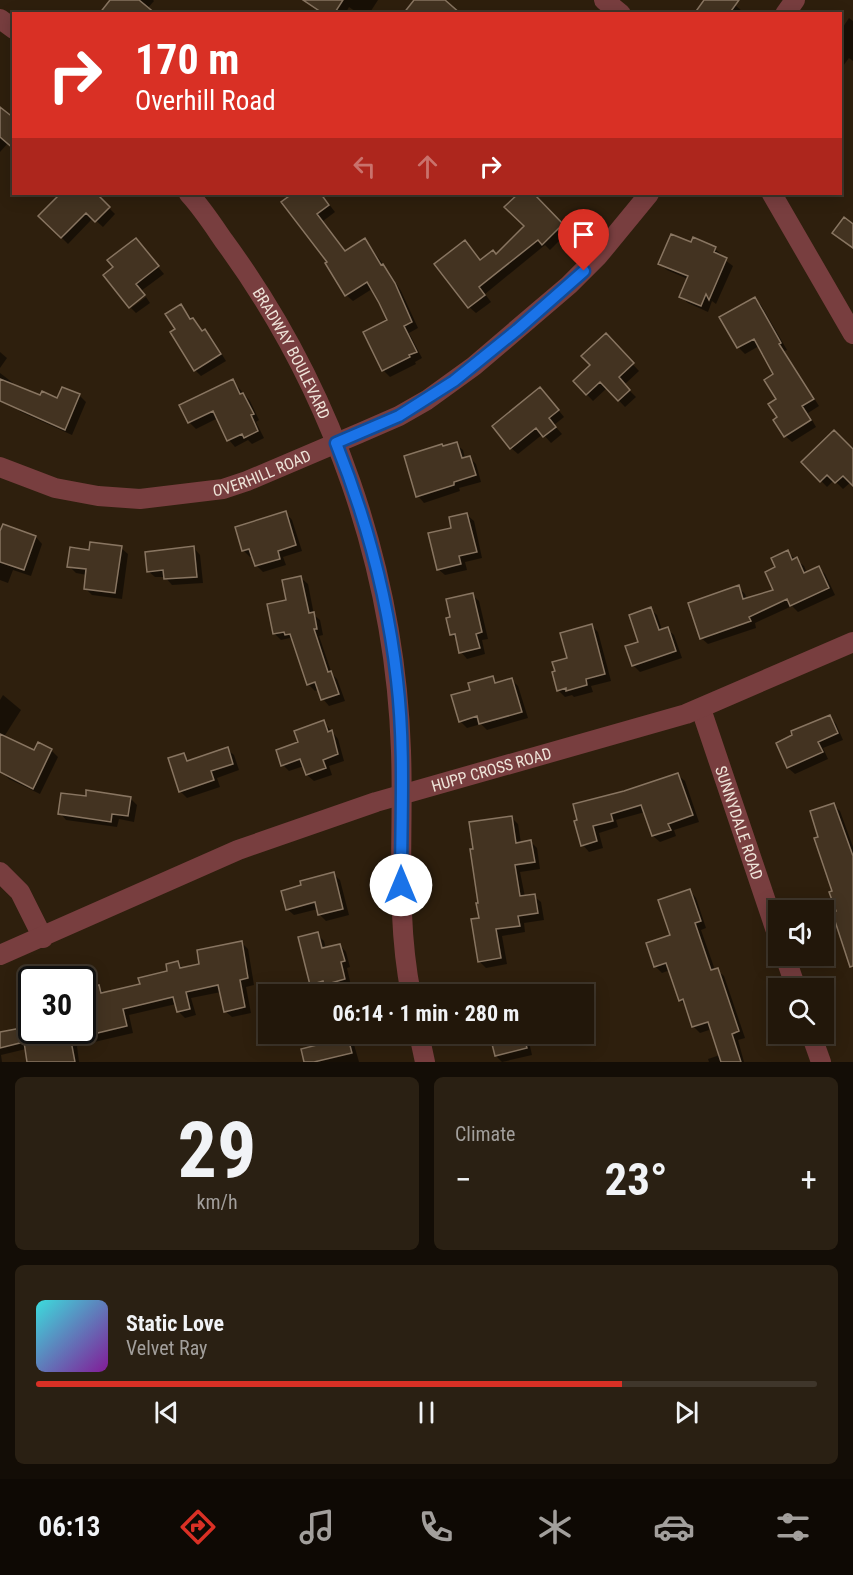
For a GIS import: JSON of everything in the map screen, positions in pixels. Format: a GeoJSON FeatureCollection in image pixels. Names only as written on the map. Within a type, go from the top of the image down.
{"type":"FeatureCollection","features":[{"type":"Feature","properties":{"kind":"street"},"geometry":{"type":"LineString","coordinates":[[603,0],[618,12]]}},
{"type":"Feature","properties":{"kind":"street","name":"BRADWAY BOULEVARD"},"geometry":{"type":"LineString","coordinates":[[190,195],[238,259],[274,314],[304,370],[336,443],[359,508],[390,629],[399,706],[402,752],[403,940],[410,984]]}},
{"type":"Feature","properties":{"kind":"street","name":"OVERHILL ROAD"},"geometry":{"type":"LineString","coordinates":[[0,467],[55,488],[98,496],[140,499],[223,489],[247,481],[399,416],[427,400],[474,366],[569,285],[598,256],[648,195]]}},
{"type":"Feature","properties":{"kind":"street"},"geometry":{"type":"LineString","coordinates":[[773,195],[853,334]]}},
{"type":"Feature","properties":{"kind":"street","name":"HUPP CROSS ROAD"},"geometry":{"type":"LineString","coordinates":[[0,955],[43,938],[238,850],[376,802],[701,709],[853,642]]}},
{"type":"Feature","properties":{"kind":"street","name":"SUNNYDALE ROAD"},"geometry":{"type":"LineString","coordinates":[[701,709],[768,907]]}},
{"type":"Feature","properties":{"kind":"street"},"geometry":{"type":"LineString","coordinates":[[0,872],[20,892],[43,938]]}},
{"type":"Feature","properties":{"kind":"street"},"geometry":{"type":"LineString","coordinates":[[421,1044],[425,1062]]}},
{"type":"Feature","properties":{"kind":"street"},"geometry":{"type":"LineString","coordinates":[[815,1044],[821,1062]]}},
{"type":"Feature","properties":{"kind":"building"},"geometry":{"type":"Polygon","coordinates":[[[110,0],[139,0],[154,12],[101,12],[110,0]]]}},
{"type":"Feature","properties":{"kind":"building"},"geometry":{"type":"Polygon","coordinates":[[[303,0],[343,0],[335,12],[321,12],[303,0]]]}},
{"type":"Feature","properties":{"kind":"building"},"geometry":{"type":"Polygon","coordinates":[[[414,0],[445,0],[459,12],[405,12],[414,0]]]}},
{"type":"Feature","properties":{"kind":"building"},"geometry":{"type":"Polygon","coordinates":[[[704,0],[739,0],[730,12],[695,12],[704,0]]]}},
{"type":"Feature","properties":{"kind":"building"},"geometry":{"type":"Polygon","coordinates":[[[0,107],[12,116],[12,147],[0,137],[0,107]]]}},
{"type":"Feature","properties":{"kind":"building"},"geometry":{"type":"Polygon","coordinates":[[[59,195],[98,195],[110,207],[95,222],[86,213],[61,238],[38,216],[59,195]]]}},
{"type":"Feature","properties":{"kind":"building"},"geometry":{"type":"Polygon","coordinates":[[[291,195],[322,195],[329,205],[317,214],[345,251],[365,238],[395,283],[412,322],[404,326],[417,352],[382,371],[363,332],[387,320],[367,282],[345,296],[325,263],[327,262],[281,202],[291,195]]]}},
{"type":"Feature","properties":{"kind":"building"},"geometry":{"type":"Polygon","coordinates":[[[517,195],[535,195],[563,224],[542,245],[538,240],[479,287],[485,295],[468,308],[434,264],[465,240],[480,260],[493,250],[496,254],[524,226],[504,207],[517,195]]]}},
{"type":"Feature","properties":{"kind":"building"},"geometry":{"type":"Polygon","coordinates":[[[844,217],[853,224],[853,248],[832,233],[844,217]]]}},
{"type":"Feature","properties":{"kind":"building"},"geometry":{"type":"Polygon","coordinates":[[[671,234],[691,242],[693,237],[716,247],[714,252],[727,258],[709,300],[706,294],[701,306],[679,297],[688,276],[658,264],[671,234]]]}},
{"type":"Feature","properties":{"kind":"building"},"geometry":{"type":"Polygon","coordinates":[[[136,238],[159,266],[136,284],[145,295],[129,308],[103,275],[113,267],[107,260],[136,238]]]}},
{"type":"Feature","properties":{"kind":"building"},"geometry":{"type":"Polygon","coordinates":[[[755,297],[781,343],[779,344],[814,399],[802,406],[811,420],[784,437],[773,420],[777,417],[768,404],[776,399],[764,380],[773,374],[754,339],[737,348],[719,317],[755,297]]]}},
{"type":"Feature","properties":{"kind":"building"},"geometry":{"type":"Polygon","coordinates":[[[181,304],[190,319],[193,318],[202,331],[205,329],[221,354],[194,371],[170,332],[175,329],[165,314],[181,304]]]}},
{"type":"Feature","properties":{"kind":"building"},"geometry":{"type":"Polygon","coordinates":[[[606,333],[634,363],[619,377],[630,390],[618,401],[600,382],[586,395],[573,381],[590,365],[581,356],[606,333]]]}},
{"type":"Feature","properties":{"kind":"building"},"geometry":{"type":"Polygon","coordinates":[[[0,379],[40,395],[42,391],[57,398],[62,387],[80,394],[65,430],[0,401],[0,379]]]}},
{"type":"Feature","properties":{"kind":"building"},"geometry":{"type":"Polygon","coordinates":[[[233,379],[254,414],[251,415],[258,431],[244,438],[242,434],[227,441],[213,411],[188,423],[179,405],[233,379]]]}},
{"type":"Feature","properties":{"kind":"building"},"geometry":{"type":"Polygon","coordinates":[[[540,387],[559,410],[549,418],[556,427],[543,437],[536,428],[510,449],[492,426],[540,387]]]}},
{"type":"Feature","properties":{"kind":"building"},"geometry":{"type":"Polygon","coordinates":[[[834,430],[853,449],[853,486],[843,476],[835,483],[827,475],[820,482],[801,462],[834,430]]]}},
{"type":"Feature","properties":{"kind":"building"},"geometry":{"type":"Polygon","coordinates":[[[457,442],[462,458],[470,456],[476,475],[454,482],[454,485],[416,497],[404,456],[442,444],[443,446],[457,442]]]}},
{"type":"Feature","properties":{"kind":"building"},"geometry":{"type":"Polygon","coordinates":[[[286,511],[296,545],[278,551],[280,559],[255,566],[249,549],[242,551],[235,527],[286,511]]]}},
{"type":"Feature","properties":{"kind":"building"},"geometry":{"type":"Polygon","coordinates":[[[467,513],[477,552],[459,556],[461,564],[437,570],[428,533],[451,528],[449,517],[467,513]]]}},
{"type":"Feature","properties":{"kind":"building"},"geometry":{"type":"Polygon","coordinates":[[[3,524],[36,536],[24,570],[0,562],[0,531],[3,524]]]}},
{"type":"Feature","properties":{"kind":"building"},"geometry":{"type":"Polygon","coordinates":[[[90,542],[122,546],[115,593],[84,589],[86,569],[67,567],[70,547],[89,550],[90,542]]]}},
{"type":"Feature","properties":{"kind":"building"},"geometry":{"type":"Polygon","coordinates":[[[194,546],[197,577],[164,579],[163,570],[147,572],[145,552],[194,546]]]}},
{"type":"Feature","properties":{"kind":"building"},"geometry":{"type":"Polygon","coordinates":[[[788,550],[792,560],[797,557],[804,573],[819,566],[829,588],[790,606],[787,599],[749,617],[751,621],[700,639],[688,603],[739,585],[743,599],[773,590],[765,572],[775,567],[771,558],[788,550]]]}},
{"type":"Feature","properties":{"kind":"building"},"geometry":{"type":"Polygon","coordinates":[[[301,576],[309,613],[314,612],[317,629],[314,629],[328,672],[331,671],[339,694],[321,700],[315,682],[307,685],[290,634],[285,635],[284,632],[273,634],[267,604],[286,600],[282,580],[301,576]]]}},
{"type":"Feature","properties":{"kind":"building"},"geometry":{"type":"Polygon","coordinates":[[[473,593],[482,632],[476,634],[480,648],[459,653],[455,634],[450,635],[446,618],[450,617],[446,599],[473,593]]]}},
{"type":"Feature","properties":{"kind":"building"},"geometry":{"type":"Polygon","coordinates":[[[651,607],[659,630],[668,627],[676,651],[632,666],[625,646],[638,642],[629,615],[651,607]]]}},
{"type":"Feature","properties":{"kind":"building"},"geometry":{"type":"Polygon","coordinates":[[[592,624],[605,674],[586,679],[587,685],[557,691],[552,662],[567,658],[560,633],[592,624]]]}},
{"type":"Feature","properties":{"kind":"building"},"geometry":{"type":"Polygon","coordinates":[[[493,676],[495,683],[512,678],[522,712],[479,724],[477,716],[459,722],[451,695],[470,690],[468,683],[493,676]]]}},
{"type":"Feature","properties":{"kind":"building"},"geometry":{"type":"Polygon","coordinates":[[[830,715],[838,733],[818,742],[823,752],[787,768],[776,743],[792,735],[791,731],[830,715]]]}},
{"type":"Feature","properties":{"kind":"building"},"geometry":{"type":"Polygon","coordinates":[[[324,720],[328,732],[332,730],[338,754],[323,760],[326,768],[306,775],[300,759],[281,766],[276,750],[298,742],[294,731],[324,720]]]}},
{"type":"Feature","properties":{"kind":"building"},"geometry":{"type":"Polygon","coordinates":[[[0,734],[34,750],[38,742],[52,749],[33,789],[0,772],[0,734]]]}},
{"type":"Feature","properties":{"kind":"building"},"geometry":{"type":"Polygon","coordinates":[[[228,747],[233,764],[211,771],[214,780],[179,792],[168,758],[184,753],[187,761],[228,747]]]}},
{"type":"Feature","properties":{"kind":"building"},"geometry":{"type":"Polygon","coordinates":[[[678,773],[693,815],[668,824],[671,830],[652,836],[641,805],[611,814],[613,821],[593,826],[597,841],[581,846],[574,821],[577,820],[573,804],[624,791],[678,773]]]}},
{"type":"Feature","properties":{"kind":"building"},"geometry":{"type":"Polygon","coordinates":[[[86,790],[131,797],[128,816],[112,814],[111,822],[58,814],[61,793],[86,796],[86,790]]]}},
{"type":"Feature","properties":{"kind":"building"},"geometry":{"type":"Polygon","coordinates":[[[834,803],[853,856],[853,966],[850,967],[834,918],[836,911],[834,900],[829,892],[832,891],[814,838],[818,837],[810,811],[834,803]]]}},
{"type":"Feature","properties":{"kind":"building"},"geometry":{"type":"Polygon","coordinates":[[[512,816],[516,843],[531,840],[535,862],[515,865],[520,896],[535,894],[538,913],[518,916],[520,926],[496,929],[501,958],[478,962],[471,919],[479,918],[470,849],[473,849],[469,822],[512,816]]]}},
{"type":"Feature","properties":{"kind":"building"},"geometry":{"type":"Polygon","coordinates":[[[334,872],[343,909],[318,915],[315,902],[286,910],[281,891],[301,885],[300,881],[334,872]]]}},
{"type":"Feature","properties":{"kind":"building"},"geometry":{"type":"Polygon","coordinates":[[[690,889],[701,921],[695,923],[711,970],[718,968],[739,1031],[732,1034],[741,1062],[721,1062],[708,1022],[692,1027],[683,999],[679,1001],[666,963],[654,967],[646,943],[670,935],[658,900],[690,889]]]}},
{"type":"Feature","properties":{"kind":"building"},"geometry":{"type":"Polygon","coordinates":[[[318,932],[322,948],[340,944],[345,961],[341,962],[345,979],[328,984],[324,984],[323,981],[310,984],[298,937],[318,932]]]}},
{"type":"Feature","properties":{"kind":"building"},"geometry":{"type":"Polygon","coordinates":[[[242,941],[248,978],[240,980],[245,1007],[224,1012],[218,985],[186,992],[190,1009],[177,1012],[173,997],[123,1009],[127,1026],[96,1033],[96,986],[99,985],[101,993],[140,984],[138,978],[167,971],[166,964],[178,961],[180,968],[199,964],[197,950],[242,941]]]}},
{"type":"Feature","properties":{"kind":"building"},"geometry":{"type":"Polygon","coordinates":[[[18,1029],[18,1044],[0,1048],[0,1032],[18,1029]]]}},
{"type":"Feature","properties":{"kind":"building"},"geometry":{"type":"Polygon","coordinates":[[[24,1044],[72,1044],[75,1062],[27,1062],[24,1044]]]}},
{"type":"Feature","properties":{"kind":"building"},"geometry":{"type":"Polygon","coordinates":[[[350,1044],[352,1053],[314,1062],[304,1062],[301,1049],[317,1045],[350,1044]]]}},
{"type":"Feature","properties":{"kind":"building"},"geometry":{"type":"Polygon","coordinates":[[[492,1044],[526,1044],[527,1048],[495,1056],[492,1044]]]}},
{"type":"Feature","properties":{"kind":"route"},"geometry":{"type":"LineString","coordinates":[[401,885],[402,752],[397,682],[390,629],[356,497],[336,443],[399,416],[427,400],[474,366],[584,271]]}}]}
